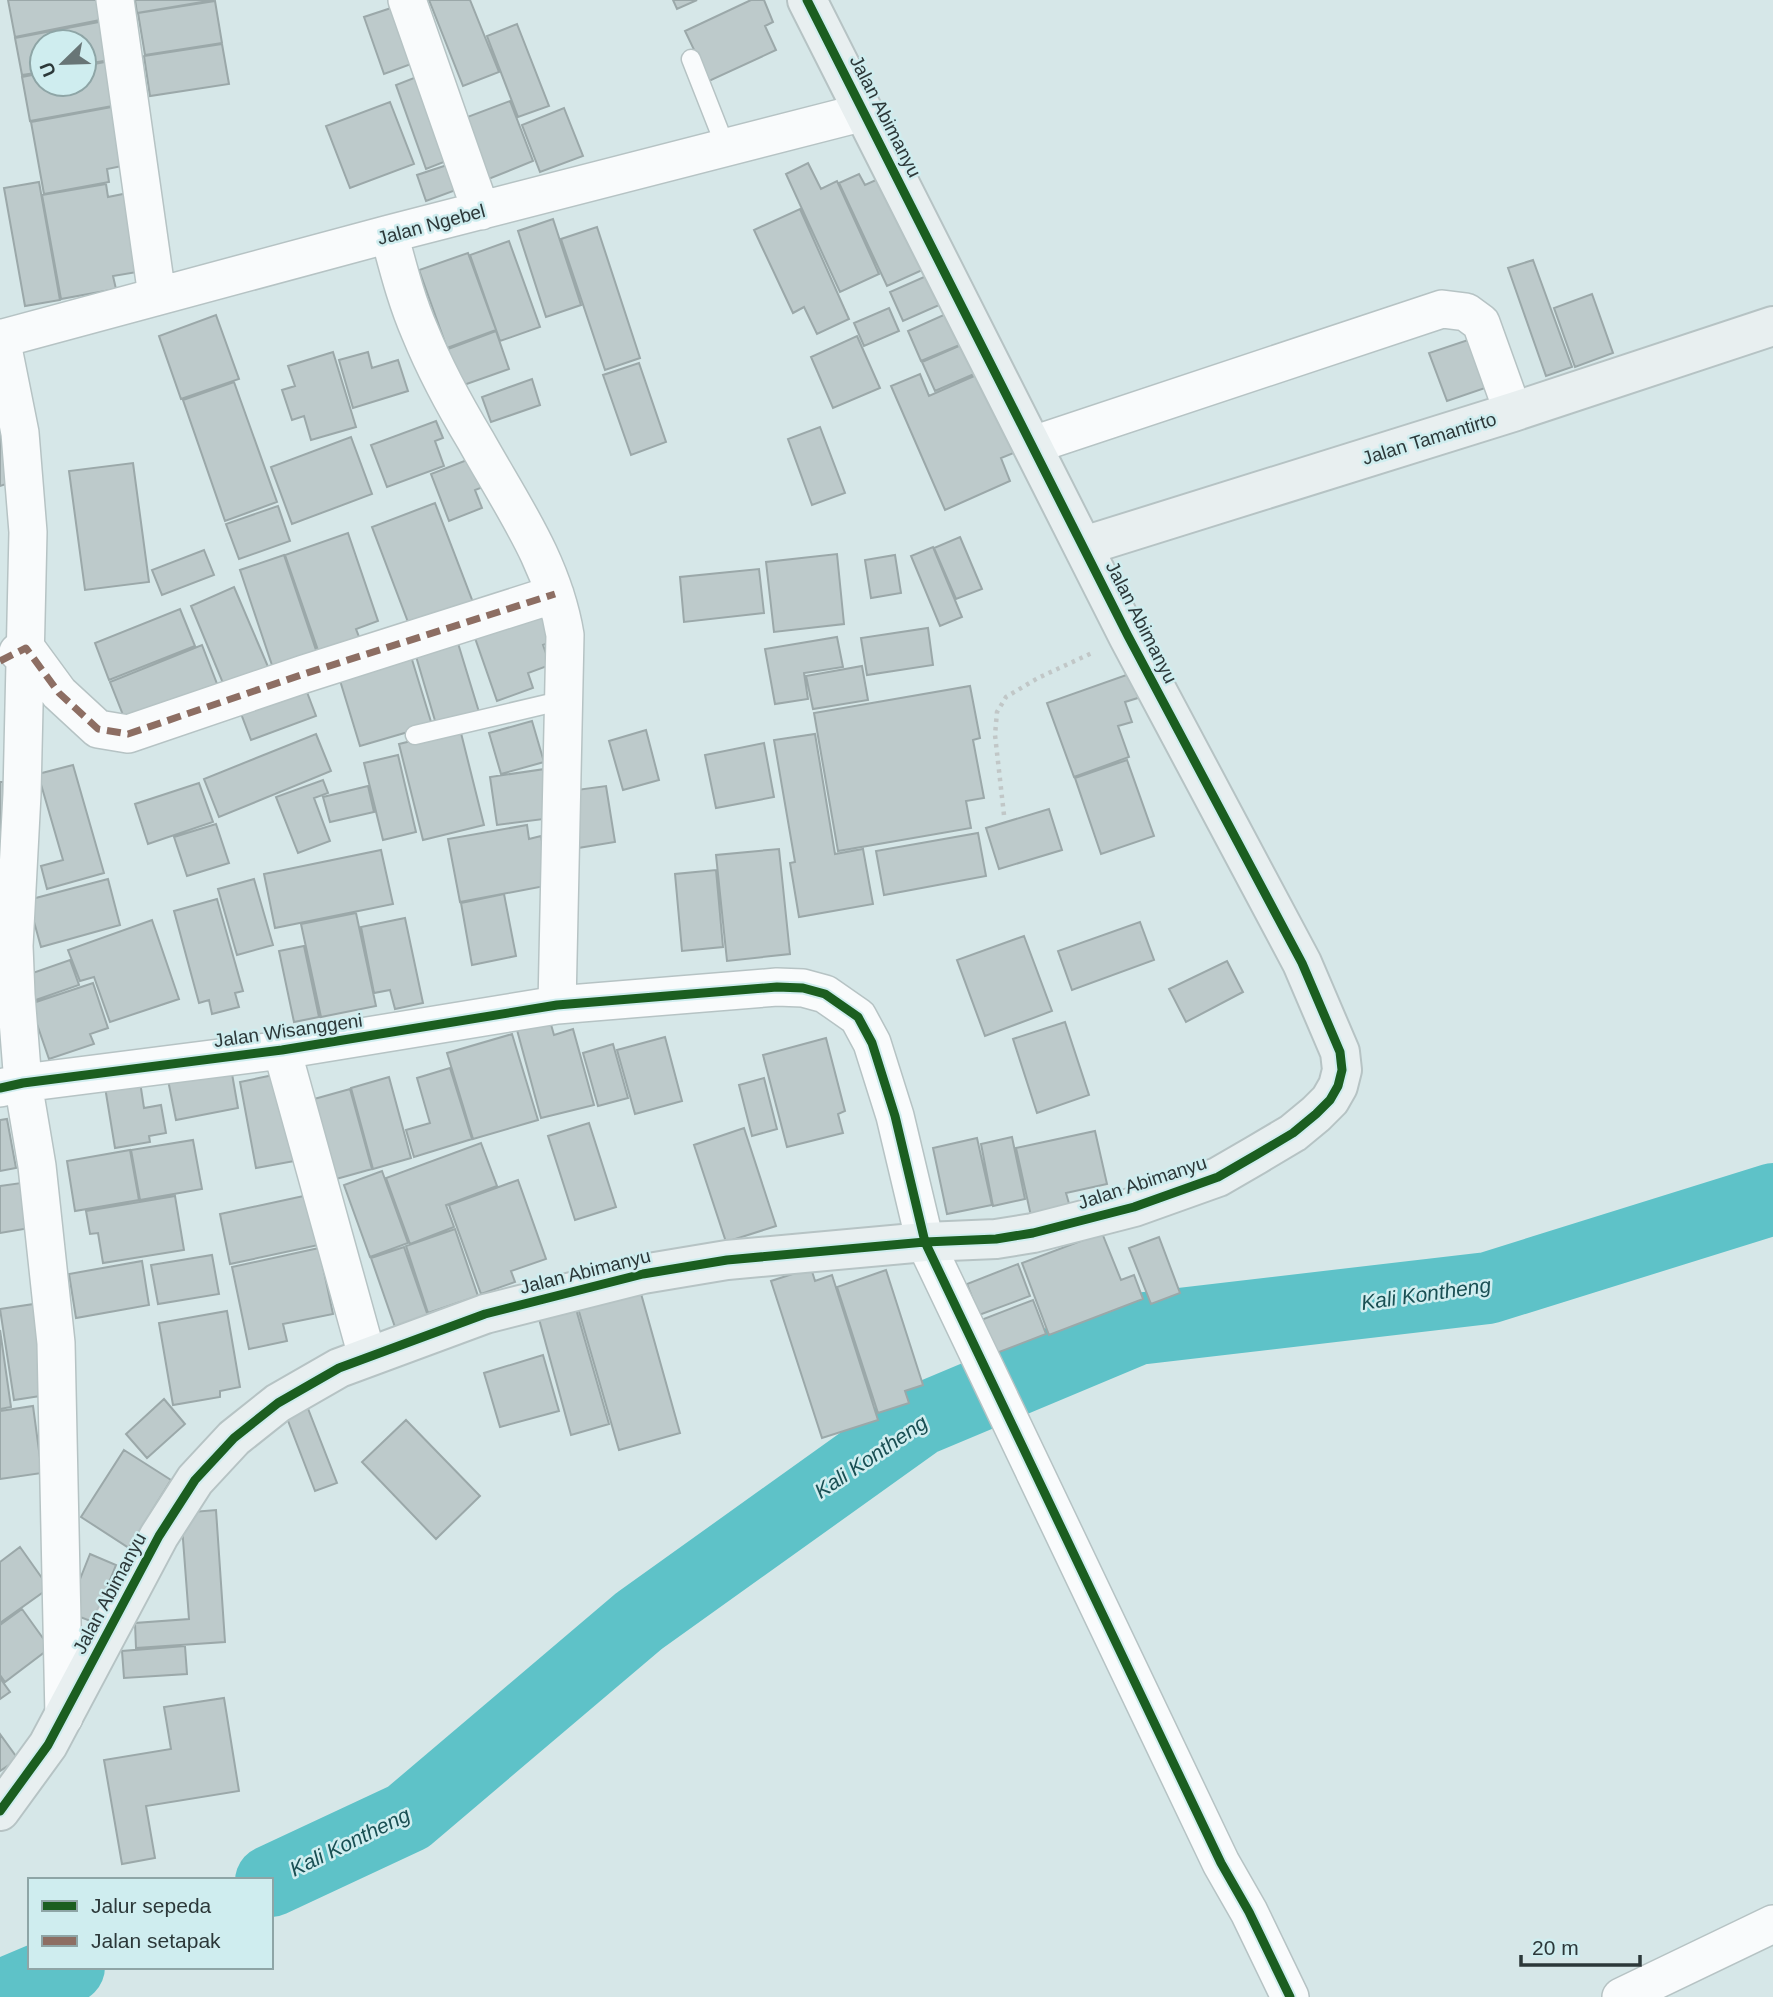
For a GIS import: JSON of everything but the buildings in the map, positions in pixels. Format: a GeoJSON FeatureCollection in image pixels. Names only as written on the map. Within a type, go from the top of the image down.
{"type":"FeatureCollection","features":[{"type":"Feature","properties":{"kind":"street"},"geometry":{"type":"LineString","coordinates":[[115,0],[157,296]]}},
{"type":"Feature","properties":{"kind":"street"},"geometry":{"type":"LineString","coordinates":[[407,0],[481,211]]}},
{"type":"Feature","properties":{"kind":"street","name":"Jalan Abimanyu"},"geometry":{"type":"LineString","coordinates":[[0,1811],[48,1745],[159,1536],[195,1480],[234,1438],[278,1403],[339,1367],[485,1314],[643,1274],[727,1260],[925,1242],[996,1239],[1033,1233],[1134,1208],[1218,1177],[1293,1133],[1323,1107],[1338,1086],[1342,1070],[1340,1052],[1302,962],[1128,636],[807,0]]}},
{"type":"Feature","properties":{"kind":"street","name":"Jalan Ngebel"},"geometry":{"type":"LineString","coordinates":[[0,338],[389,234],[864,112]]}},
{"type":"Feature","properties":{"kind":"street"},"geometry":{"type":"LineString","coordinates":[[389,234],[402,281],[424,340],[475,440],[529,530],[547,569],[562,612],[565,635],[557,1006]]}},
{"type":"Feature","properties":{"kind":"street"},"geometry":{"type":"LineString","coordinates":[[1033,445],[1442,309],[1466,312],[1481,323],[1513,412]]}},
{"type":"Feature","properties":{"kind":"street","name":"Jalan Tamantirto"},"geometry":{"type":"LineString","coordinates":[[1084,546],[1513,412],[1773,326]]}},
{"type":"Feature","properties":{"kind":"street"},"geometry":{"type":"LineString","coordinates":[[0,338],[20,433],[28,532],[13,654],[22,794],[14,946],[16,995],[12,1086],[37,1166],[56,1343],[64,1717]]}},
{"type":"Feature","properties":{"kind":"street"},"geometry":{"type":"LineString","coordinates":[[13,654],[98,729],[128,734],[304,674],[555,594]]}},
{"type":"Feature","properties":{"kind":"street","name":"Jalan Wisanggeni"},"geometry":{"type":"LineString","coordinates":[[12,1086],[282,1050],[557,1006],[777,987],[803,988],[825,994],[858,1017],[872,1043],[895,1116],[925,1242],[1215,1850],[1249,1912],[1290,1997]]}},
{"type":"Feature","properties":{"kind":"street"},"geometry":{"type":"LineString","coordinates":[[282,1050],[367,1356]]}},
{"type":"Feature","properties":{"kind":"street"},"geometry":{"type":"LineString","coordinates":[[1621,1997],[1773,1924]]}},
{"type":"Feature","properties":{"kind":"lane"},"geometry":{"type":"LineString","coordinates":[[691,59],[726,148]]}},
{"type":"Feature","properties":{"kind":"lane"},"geometry":{"type":"LineString","coordinates":[[415,735],[564,701]]}},
{"type":"Feature","properties":{"kind":"path"},"geometry":{"type":"LineString","coordinates":[[1004,815],[995,735],[997,712],[1006,697],[1038,678],[1128,636]]}},
{"type":"Feature","properties":{"kind":"waterway","name":"Kali Kontheng"},"geometry":{"type":"LineString","coordinates":[[273,1880],[408,1817],[639,1621],[920,1420],[1137,1329],[1488,1288],[1773,1199]]}},
{"type":"Feature","properties":{"kind":"waterway"},"geometry":{"type":"LineString","coordinates":[[0,1996],[64,1969]]}},
{"type":"Feature","properties":{"kind":"marked path"},"geometry":{"type":"LineString","coordinates":[[0,661],[26,648],[59,693],[98,729],[128,734],[304,674],[555,594]]}},
{"type":"Feature","properties":{"kind":"cycle path"},"geometry":{"type":"LineString","coordinates":[[0,1811],[48,1745],[159,1536],[195,1480],[234,1438],[278,1403],[339,1368],[485,1314],[643,1274],[727,1260],[925,1242],[996,1239],[1033,1233],[1134,1207],[1218,1177],[1256,1155],[1293,1133],[1316,1114],[1330,1100],[1338,1086],[1342,1070],[1340,1052],[1302,963],[1128,636],[807,0]]}},
{"type":"Feature","properties":{"kind":"cycle path"},"geometry":{"type":"LineString","coordinates":[[0,1088],[282,1050],[557,1005],[777,987],[803,988],[825,994],[858,1017],[872,1043],[895,1116],[925,1242],[1221,1863],[1249,1912],[1290,1997]]}}]}
